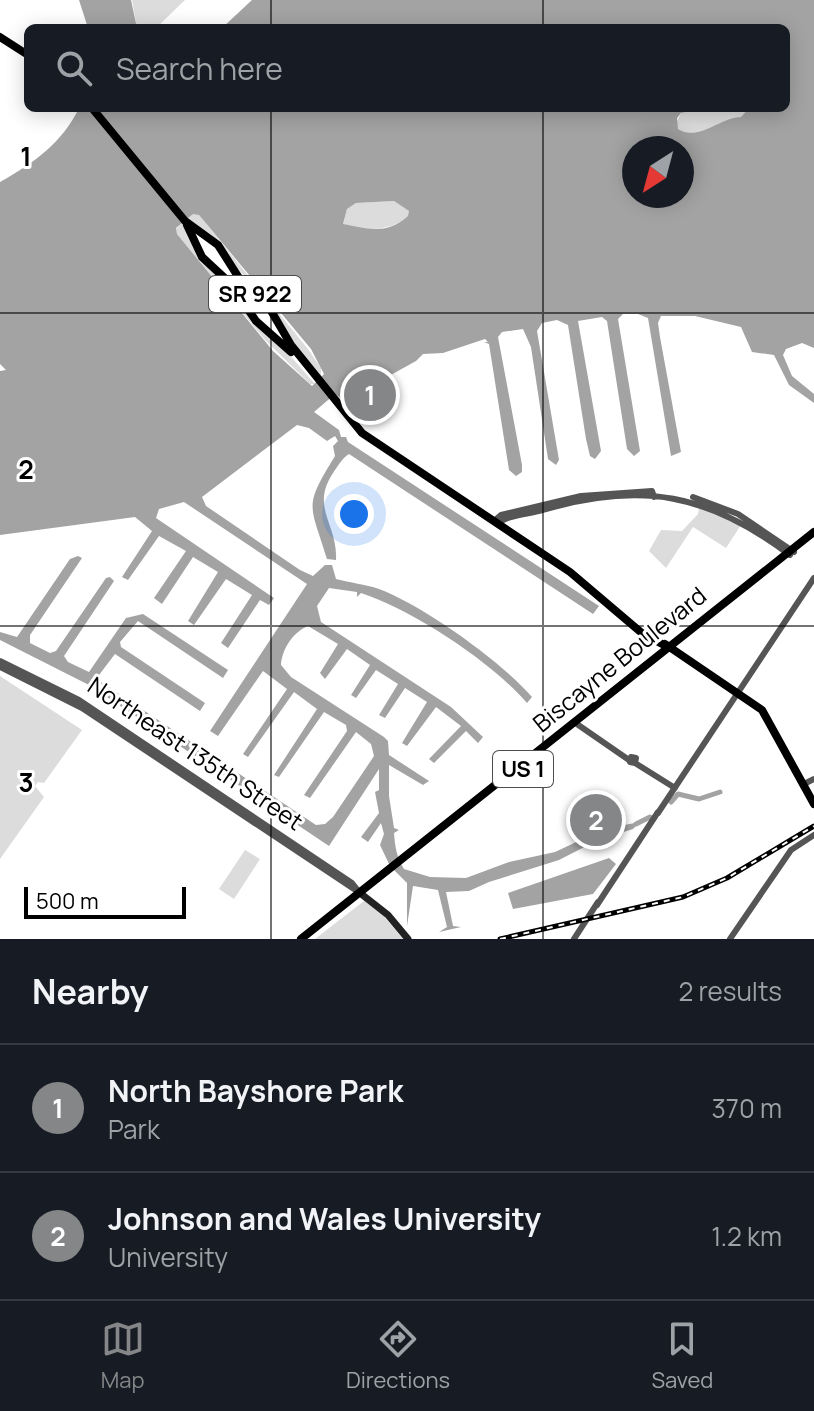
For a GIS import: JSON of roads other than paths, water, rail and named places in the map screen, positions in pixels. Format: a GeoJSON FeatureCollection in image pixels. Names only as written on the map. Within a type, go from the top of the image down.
{"type":"FeatureCollection","features":[{"type":"Feature","properties":{"kind":"main road"},"geometry":{"type":"LineString","coordinates":[[0,34],[24,50]]}},
{"type":"Feature","properties":{"kind":"main road","name":"SR 922"},"geometry":{"type":"LineString","coordinates":[[95,112],[185,221],[200,254],[230,283],[246,308],[316,379]]}},
{"type":"Feature","properties":{"kind":"main road","name":"SR 922"},"geometry":{"type":"LineString","coordinates":[[185,221],[216,243],[239,278],[263,301],[316,379],[370,440],[576,576],[645,632],[762,710],[814,804]]}},
{"type":"Feature","properties":{"kind":"main road"},"geometry":{"type":"LineString","coordinates":[[246,308],[260,313],[263,301]]}},
{"type":"Feature","properties":{"kind":"main road","name":"Biscayne Boulevard"},"geometry":{"type":"LineString","coordinates":[[301,939],[362,895],[814,534]]}},
{"type":"Feature","properties":{"kind":"main road","name":"SR 922"},"geometry":{"type":"LineString","coordinates":[[645,632],[658,644],[670,649]]}},
{"type":"Feature","properties":{"kind":"main road"},"geometry":{"type":"LineString","coordinates":[[658,644],[658,655]]}},
{"type":"Feature","properties":{"kind":"main road","name":"Biscayne Boulevard"},"geometry":{"type":"LineString","coordinates":[[547,747],[658,655],[670,649]]}},
{"type":"Feature","properties":{"kind":"main road","name":"Northeast 135th Street"},"geometry":{"type":"LineString","coordinates":[[362,895],[396,923],[408,939]]}},
{"type":"Feature","properties":{"kind":"main road","name":"Biscayne Boulevard"},"geometry":{"type":"LineString","coordinates":[[310,939],[321,927]]}},
{"type":"Feature","properties":{"kind":"street"},"geometry":{"type":"LineString","coordinates":[[495,522],[582,501],[652,494]]}},
{"type":"Feature","properties":{"kind":"street"},"geometry":{"type":"LineString","coordinates":[[495,522],[500,515],[581,496],[652,494],[716,508],[790,552]]}},
{"type":"Feature","properties":{"kind":"street"},"geometry":{"type":"LineString","coordinates":[[509,525],[522,516]]}},
{"type":"Feature","properties":{"kind":"street"},"geometry":{"type":"LineString","coordinates":[[574,939],[814,578]]}},
{"type":"Feature","properties":{"kind":"street","name":"Northeast 135th Street"},"geometry":{"type":"LineString","coordinates":[[0,661],[55,690],[121,731],[362,895]]}},
{"type":"Feature","properties":{"kind":"street","name":"Northeast 135th Street"},"geometry":{"type":"LineString","coordinates":[[0,667],[55,690]]}},
{"type":"Feature","properties":{"kind":"street"},"geometry":{"type":"LineString","coordinates":[[577,723],[675,788]]}},
{"type":"Feature","properties":{"kind":"street"},"geometry":{"type":"LineString","coordinates":[[804,784],[814,779]]}},
{"type":"Feature","properties":{"kind":"street"},"geometry":{"type":"LineString","coordinates":[[732,939],[791,850],[814,835]]}},
{"type":"Feature","properties":{"kind":"waterway"},"geometry":{"type":"LineString","coordinates":[[671,802],[678,794],[699,799],[720,792]]}},
{"type":"Feature","properties":{"kind":"waterway"},"geometry":{"type":"LineString","coordinates":[[636,824],[650,817]]}},
{"type":"Feature","properties":{"kind":"railway"},"geometry":{"type":"LineString","coordinates":[[500,939],[683,897],[727,878],[814,826]]}},
{"type":"Feature","properties":{"kind":"place","name":"North Bayshore Park"},"geometry":{"type":"Point","coordinates":[370,395]}},
{"type":"Feature","properties":{"kind":"place","name":"Johnson and Wales University"},"geometry":{"type":"Point","coordinates":[596,820]}}]}
